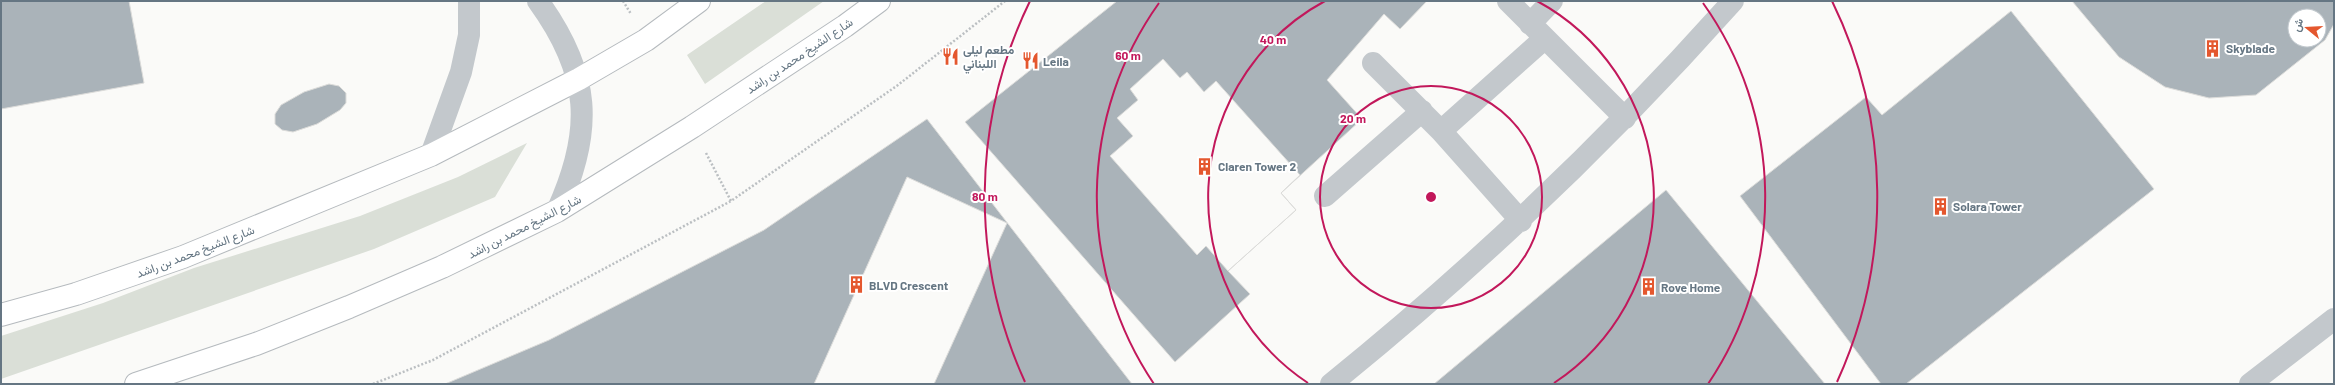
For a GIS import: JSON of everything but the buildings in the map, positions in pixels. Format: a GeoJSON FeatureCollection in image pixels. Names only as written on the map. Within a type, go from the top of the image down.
{"type":"FeatureCollection","features":[{"type":"Feature","properties":{"kind":"main road","name":"شارع الشيخ محمد بن راشد"},"geometry":{"type":"LineString","coordinates":[[1,315],[76,294],[183,257],[431,155],[578,79],[646,40],[699,1]]}},
{"type":"Feature","properties":{"kind":"main road","name":"شارع الشيخ محمد بن راشد"},"geometry":{"type":"LineString","coordinates":[[136,384],[256,344],[349,307],[442,267],[557,212],[692,127],[845,26],[879,1]]}},
{"type":"Feature","properties":{"kind":"street"},"geometry":{"type":"LineString","coordinates":[[431,155],[461,72],[469,35],[469,1]]}},
{"type":"Feature","properties":{"kind":"street"},"geometry":{"type":"LineString","coordinates":[[538,1],[552,20],[568,49],[578,79],[582,113],[580,147],[571,181],[557,212]]}},
{"type":"Feature","properties":{"kind":"street"},"geometry":{"type":"LineString","coordinates":[[1508,1],[1537,32],[1625,118]]}},
{"type":"Feature","properties":{"kind":"street"},"geometry":{"type":"LineString","coordinates":[[1441,131],[1537,32],[1552,1]]}},
{"type":"Feature","properties":{"kind":"street"},"geometry":{"type":"LineString","coordinates":[[1331,384],[1451,284],[1521,221],[1625,118],[1733,1]]}},
{"type":"Feature","properties":{"kind":"street"},"geometry":{"type":"LineString","coordinates":[[1373,63],[1441,131],[1521,221]]}},
{"type":"Feature","properties":{"kind":"street"},"geometry":{"type":"LineString","coordinates":[[1325,196],[1422,111]]}},
{"type":"Feature","properties":{"kind":"street"},"geometry":{"type":"LineString","coordinates":[[2250,384],[2334,319]]}},
{"type":"Feature","properties":{"kind":"path"},"geometry":{"type":"LineString","coordinates":[[373,384],[433,360],[731,201],[898,85],[1005,1]]}},
{"type":"Feature","properties":{"kind":"path"},"geometry":{"type":"LineString","coordinates":[[692,127],[731,201]]}},
{"type":"Feature","properties":{"kind":"shaded area"},"geometry":{"type":"Polygon","coordinates":[[[766,1],[824,1],[705,84],[687,55],[766,1]]]}},
{"type":"Feature","properties":{"kind":"shaded area"},"geometry":{"type":"Polygon","coordinates":[[[527,143],[495,197],[374,249],[1,379],[1,336],[103,303],[194,268],[360,216],[458,177],[527,143]]]}},
{"type":"Feature","properties":{"kind":"place","name":"Skyblade"},"geometry":{"type":"Point","coordinates":[2213,48]}},
{"type":"Feature","properties":{"kind":"place","name":"مطعم ليلى اللبناني"},"geometry":{"type":"Point","coordinates":[950,56]}},
{"type":"Feature","properties":{"kind":"place","name":"Leila"},"geometry":{"type":"Point","coordinates":[1030,61]}},
{"type":"Feature","properties":{"kind":"place","name":"Claren Tower 2"},"geometry":{"type":"Point","coordinates":[1205,166]}},
{"type":"Feature","properties":{"kind":"place","name":"Solara Tower"},"geometry":{"type":"Point","coordinates":[1940,206]}},
{"type":"Feature","properties":{"kind":"place","name":"BLVD Crescent"},"geometry":{"type":"Point","coordinates":[856,285]}},
{"type":"Feature","properties":{"kind":"place","name":"Rove Home"},"geometry":{"type":"Point","coordinates":[1648,287]}}]}
